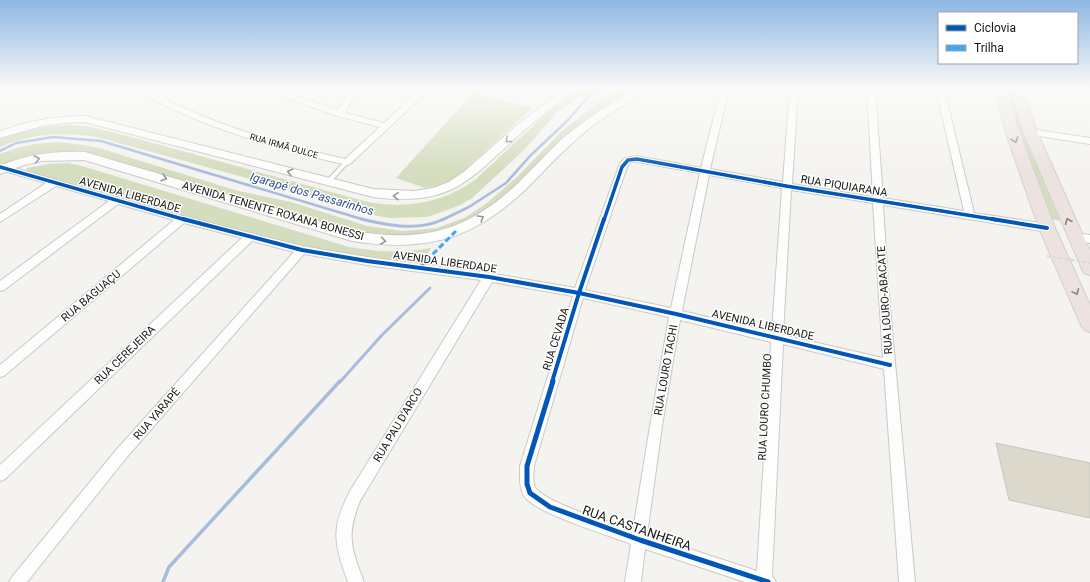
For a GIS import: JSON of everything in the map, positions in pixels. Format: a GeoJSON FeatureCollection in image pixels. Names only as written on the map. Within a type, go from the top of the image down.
{"type":"FeatureCollection","features":[{"type":"Feature","properties":{"kind":"main road"},"geometry":{"type":"LineString","coordinates":[[1008,116],[1047,228],[1090,325]]}},
{"type":"Feature","properties":{"kind":"main road"},"geometry":{"type":"LineString","coordinates":[[1025,116],[1030,132],[1090,269]]}},
{"type":"Feature","properties":{"kind":"street","name":"RUA IRMÃ DULCE"},"geometry":{"type":"LineString","coordinates":[[195,116],[246,135],[317,156],[347,162]]}},
{"type":"Feature","properties":{"kind":"street"},"geometry":{"type":"LineString","coordinates":[[348,116],[386,126]]}},
{"type":"Feature","properties":{"kind":"street"},"geometry":{"type":"LineString","coordinates":[[347,162],[397,116]]}},
{"type":"Feature","properties":{"kind":"street"},"geometry":{"type":"LineString","coordinates":[[0,135],[30,125],[52,120],[85,120],[373,193],[399,196],[432,193],[452,186],[461,180],[535,116]]}},
{"type":"Feature","properties":{"kind":"street","name":"AVENIDA TENENTE ROXANA BONESSI"},"geometry":{"type":"LineString","coordinates":[[1,168],[48,157],[85,156],[352,236],[389,242],[419,240],[456,232],[490,212],[512,195],[581,129],[599,116]]}},
{"type":"Feature","properties":{"kind":"street","name":"RUA LOURO TACHI"},"geometry":{"type":"LineString","coordinates":[[633,582],[656,426],[676,314],[705,172],[718,116]]}},
{"type":"Feature","properties":{"kind":"street","name":"RUA LOURO CHUMBO"},"geometry":{"type":"LineString","coordinates":[[765,582],[786,186],[792,116]]}},
{"type":"Feature","properties":{"kind":"street","name":"RUA LOURO-ABACATE"},"geometry":{"type":"LineString","coordinates":[[873,116],[883,285],[907,582]]}},
{"type":"Feature","properties":{"kind":"street"},"geometry":{"type":"LineString","coordinates":[[946,116],[970,216]]}},
{"type":"Feature","properties":{"kind":"street"},"geometry":{"type":"LineString","coordinates":[[1030,132],[1090,141]]}},
{"type":"Feature","properties":{"kind":"street","name":"RUA PIQUIARANA"},"geometry":{"type":"LineString","coordinates":[[637,159],[786,186],[1047,228]]}},
{"type":"Feature","properties":{"kind":"street","name":"RUA CEVADA"},"geometry":{"type":"LineString","coordinates":[[527,466],[580,293],[622,167],[628,160],[637,159]]}},
{"type":"Feature","properties":{"kind":"street","name":"AVENIDA LIBERDADE"},"geometry":{"type":"LineString","coordinates":[[1,168],[182,219],[302,250],[367,261],[489,277],[580,293],[676,314],[890,365]]}},
{"type":"Feature","properties":{"kind":"street"},"geometry":{"type":"LineString","coordinates":[[0,219],[54,182]]}},
{"type":"Feature","properties":{"kind":"street"},"geometry":{"type":"LineString","coordinates":[[0,287],[117,200]]}},
{"type":"Feature","properties":{"kind":"street","name":"RUA BAGUAÇU"},"geometry":{"type":"LineString","coordinates":[[0,372],[182,219]]}},
{"type":"Feature","properties":{"kind":"street","name":"RUA CEREJEIRA"},"geometry":{"type":"LineString","coordinates":[[0,474],[249,237]]}},
{"type":"Feature","properties":{"kind":"street"},"geometry":{"type":"LineString","coordinates":[[1075,237],[1090,239]]}},
{"type":"Feature","properties":{"kind":"street","name":"RUA YARAPÉ"},"geometry":{"type":"LineString","coordinates":[[18,582],[122,453],[302,250]]}},
{"type":"Feature","properties":{"kind":"street","name":"RUA PAU D'ARCO"},"geometry":{"type":"LineString","coordinates":[[356,582],[349,561],[344,528],[355,496],[489,277]]}},
{"type":"Feature","properties":{"kind":"street","name":"RUA CASTANHEIRA"},"geometry":{"type":"LineString","coordinates":[[527,466],[527,484],[530,493],[550,507],[640,540],[765,582]]}},
{"type":"Feature","properties":{"kind":"lane"},"geometry":{"type":"LineString","coordinates":[[328,182],[347,162]]}},
{"type":"Feature","properties":{"kind":"path"},"geometry":{"type":"LineString","coordinates":[[1047,256],[1090,263]]}},
{"type":"Feature","properties":{"kind":"green space"},"geometry":{"type":"Polygon","coordinates":[[[452,116],[523,116],[459,175],[442,185],[425,188],[396,178],[452,116]]]}},
{"type":"Feature","properties":{"kind":"green space"},"geometry":{"type":"Polygon","coordinates":[[[544,116],[553,116],[524,150],[471,199],[458,206],[427,217],[389,218],[373,215],[302,193],[97,137],[72,134],[35,136],[0,147],[0,139],[25,131],[60,125],[96,128],[368,202],[382,204],[410,204],[438,199],[451,194],[476,179],[544,116]]]}},
{"type":"Feature","properties":{"kind":"green space"},"geometry":{"type":"Polygon","coordinates":[[[581,116],[598,116],[501,201],[461,227],[431,236],[361,235],[77,154],[5,167],[0,165],[0,154],[26,146],[49,143],[85,145],[238,191],[291,202],[367,226],[402,231],[437,228],[466,217],[487,203],[518,176],[561,132],[581,116]]]}},
{"type":"Feature","properties":{"kind":"green space"},"geometry":{"type":"Polygon","coordinates":[[[1013,116],[1024,116],[1062,220],[1060,221],[1052,219],[1032,171],[1013,116]]]}},
{"type":"Feature","properties":{"kind":"green space"},"geometry":{"type":"Polygon","coordinates":[[[68,163],[349,247],[390,251],[410,251],[431,248],[422,265],[346,256],[205,228],[24,173],[27,168],[48,164],[68,163]]]}},
{"type":"Feature","properties":{"kind":"building"},"geometry":{"type":"Polygon","coordinates":[[[996,443],[1090,463],[1090,518],[1009,500],[996,443]]]}},
{"type":"Feature","properties":{"kind":"waterway","name":"Igarapé dos Passarinhos"},"geometry":{"type":"LineString","coordinates":[[442,220],[469,207],[506,183],[530,156],[571,116]]}},
{"type":"Feature","properties":{"kind":"waterway","name":"Igarapé dos Passarinhos"},"geometry":{"type":"LineString","coordinates":[[0,151],[16,143],[53,137],[101,141],[363,219]]}},
{"type":"Feature","properties":{"kind":"waterway","name":"Igarapé dos Passarinhos"},"geometry":{"type":"LineString","coordinates":[[363,219],[392,225],[413,226],[434,223],[444,219]]}},
{"type":"Feature","properties":{"kind":"waterway"},"geometry":{"type":"LineString","coordinates":[[340,382],[382,335],[430,288]]}},
{"type":"Feature","properties":{"kind":"waterway"},"geometry":{"type":"LineString","coordinates":[[163,582],[169,567],[340,381]]}},
{"type":"Feature","properties":{"kind":"marked path"},"geometry":{"type":"LineString","coordinates":[[420,267],[456,231]]}},
{"type":"Feature","properties":{"kind":"cycle path"},"geometry":{"type":"LineString","coordinates":[[768,582],[640,540],[550,507],[530,493],[527,484],[527,466],[579,293],[622,167],[626,161],[637,159],[786,186],[1047,228]]}},
{"type":"Feature","properties":{"kind":"cycle path"},"geometry":{"type":"LineString","coordinates":[[0,167],[182,219],[302,250],[367,261],[489,277],[579,293],[676,314],[890,365]]}}]}
